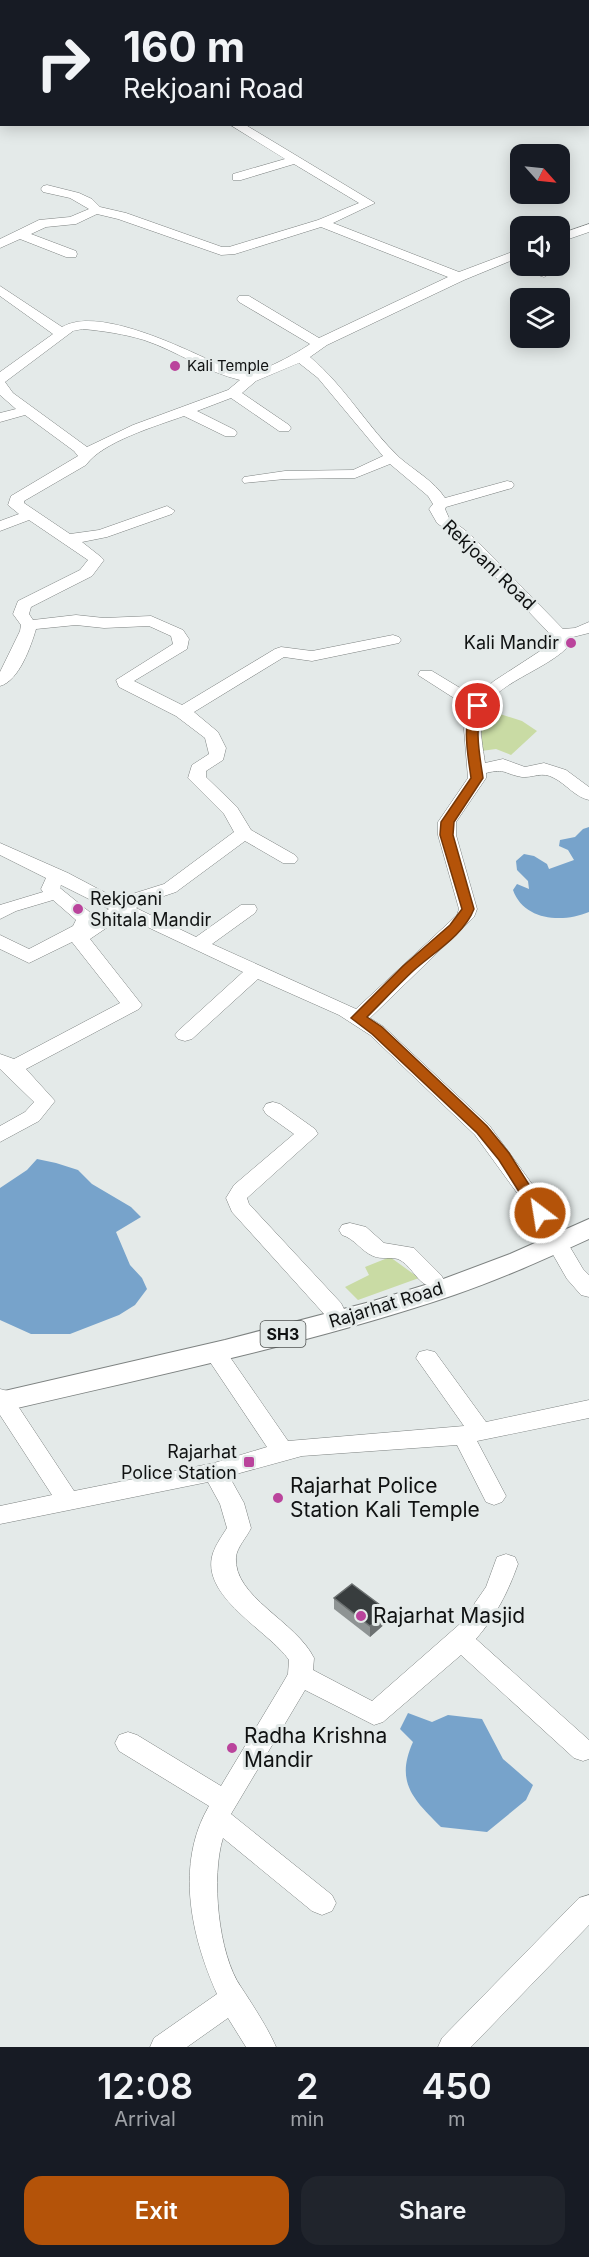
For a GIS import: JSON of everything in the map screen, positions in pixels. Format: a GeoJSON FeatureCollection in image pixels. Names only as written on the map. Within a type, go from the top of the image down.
{"type":"FeatureCollection","features":[{"type":"Feature","properties":{"kind":"main road","name":"Rajarhat Road"},"geometry":{"type":"LineString","coordinates":[[1,1398],[214,1353],[388,1307],[473,1278],[555,1238],[589,1215]]}},
{"type":"Feature","properties":{"kind":"main road","name":"Rajarhat Road"},"geometry":{"type":"LineString","coordinates":[[1,1398],[374,1299],[589,1228]]}},
{"type":"Feature","properties":{"kind":"street"},"geometry":{"type":"LineString","coordinates":[[0,244],[43,223],[76,220],[96,210],[122,216],[221,251],[230,251],[322,223],[369,203],[368,200],[238,126]]}},
{"type":"Feature","properties":{"kind":"street"},"geometry":{"type":"LineString","coordinates":[[237,177],[296,159]]}},
{"type":"Feature","properties":{"kind":"street"},"geometry":{"type":"LineString","coordinates":[[47,189],[81,199],[94,206],[96,210]]}},
{"type":"Feature","properties":{"kind":"street"},"geometry":{"type":"LineString","coordinates":[[322,223],[459,277]]}},
{"type":"Feature","properties":{"kind":"street"},"geometry":{"type":"LineString","coordinates":[[572,233],[589,228]]}},
{"type":"Feature","properties":{"kind":"street"},"geometry":{"type":"LineString","coordinates":[[572,233],[589,240]]}},
{"type":"Feature","properties":{"kind":"street"},"geometry":{"type":"LineString","coordinates":[[19,234],[71,254]]}},
{"type":"Feature","properties":{"kind":"street"},"geometry":{"type":"LineString","coordinates":[[29,625],[21,614],[24,604],[77,579],[93,566],[96,560],[16,505],[16,499],[81,462],[84,454],[138,428],[233,393],[251,378],[301,357],[319,344],[459,277],[510,260]]}},
{"type":"Feature","properties":{"kind":"street"},"geometry":{"type":"LineString","coordinates":[[0,290],[61,333]]}},
{"type":"Feature","properties":{"kind":"street"},"geometry":{"type":"LineString","coordinates":[[244,299],[319,344]]}},
{"type":"Feature","properties":{"kind":"street"},"geometry":{"type":"LineString","coordinates":[[0,379],[61,333],[76,326],[111,328],[150,338],[228,373],[251,378]]}},
{"type":"Feature","properties":{"kind":"street","name":"Rekjoani Road"},"geometry":{"type":"LineString","coordinates":[[301,357],[323,375],[392,458],[434,493],[441,504],[437,509],[442,520],[465,537],[559,634]]}},
{"type":"Feature","properties":{"kind":"street"},"geometry":{"type":"LineString","coordinates":[[0,384],[8,396],[80,448],[84,454]]}},
{"type":"Feature","properties":{"kind":"street"},"geometry":{"type":"LineString","coordinates":[[233,393],[284,428]]}},
{"type":"Feature","properties":{"kind":"street"},"geometry":{"type":"LineString","coordinates":[[0,418],[27,410]]}},
{"type":"Feature","properties":{"kind":"street"},"geometry":{"type":"LineString","coordinates":[[185,411],[230,433]]}},
{"type":"Feature","properties":{"kind":"street"},"geometry":{"type":"LineString","coordinates":[[249,480],[285,475],[355,474],[392,458]]}},
{"type":"Feature","properties":{"kind":"street"},"geometry":{"type":"LineString","coordinates":[[441,504],[507,485]]}},
{"type":"Feature","properties":{"kind":"street"},"geometry":{"type":"LineString","coordinates":[[68,539],[108,532],[167,511]]}},
{"type":"Feature","properties":{"kind":"street"},"geometry":{"type":"LineString","coordinates":[[0,526],[29,514]]}},
{"type":"Feature","properties":{"kind":"street"},"geometry":{"type":"LineString","coordinates":[[29,625],[76,620],[104,623],[140,620],[159,623],[177,633],[182,639],[181,646],[124,680],[125,683],[182,712],[211,733],[217,740],[217,756],[198,769],[197,778],[231,811],[244,833],[289,859]]}},
{"type":"Feature","properties":{"kind":"street"},"geometry":{"type":"LineString","coordinates":[[0,681],[7,675],[29,625]]}},
{"type":"Feature","properties":{"kind":"street"},"geometry":{"type":"LineString","coordinates":[[358,1018],[465,917],[468,909],[447,835],[447,822],[477,778],[474,753],[474,713],[478,706],[509,678],[554,652],[563,643],[559,634],[579,632],[589,627]]}},
{"type":"Feature","properties":{"kind":"street"},"geometry":{"type":"LineString","coordinates":[[182,712],[281,652],[312,656],[393,640]]}},
{"type":"Feature","properties":{"kind":"street"},"geometry":{"type":"LineString","coordinates":[[426,675],[478,706]]}},
{"type":"Feature","properties":{"kind":"street"},"geometry":{"type":"LineString","coordinates":[[477,770],[503,764],[524,771],[544,768],[561,774],[589,795]]}},
{"type":"Feature","properties":{"kind":"street"},"geometry":{"type":"LineString","coordinates":[[0,1135],[33,1115],[43,1107],[45,1101],[7,1064],[132,1005],[79,938],[136,899],[170,888],[244,833]]}},
{"type":"Feature","properties":{"kind":"street"},"geometry":{"type":"LineString","coordinates":[[0,848],[43,870],[85,918],[85,923],[80,930],[29,957],[0,941]]}},
{"type":"Feature","properties":{"kind":"street"},"geometry":{"type":"LineString","coordinates":[[0,913],[58,886],[122,908],[358,1018],[377,1030],[482,1130],[528,1193],[574,1274],[589,1289]]}},
{"type":"Feature","properties":{"kind":"street"},"geometry":{"type":"LineString","coordinates":[[198,945],[248,909]]}},
{"type":"Feature","properties":{"kind":"street"},"geometry":{"type":"LineString","coordinates":[[185,1035],[210,1015],[228,995],[256,971]]}},
{"type":"Feature","properties":{"kind":"street"},"geometry":{"type":"LineString","coordinates":[[273,1109],[308,1134],[307,1138],[241,1190],[236,1198],[239,1207],[333,1309]]}},
{"type":"Feature","properties":{"kind":"street"},"geometry":{"type":"LineString","coordinates":[[350,1230],[358,1232],[378,1250],[406,1253],[433,1280]]}},
{"type":"Feature","properties":{"kind":"street"},"geometry":{"type":"LineString","coordinates":[[214,1353],[282,1451]]}},
{"type":"Feature","properties":{"kind":"street"},"geometry":{"type":"LineString","coordinates":[[427,1358],[472,1434],[494,1496]]}},
{"type":"Feature","properties":{"kind":"street"},"geometry":{"type":"LineString","coordinates":[[1,1398],[69,1502]]}},
{"type":"Feature","properties":{"kind":"street"},"geometry":{"type":"LineString","coordinates":[[0,1515],[214,1472],[282,1451],[328,1445],[472,1434],[589,1409]]}},
{"type":"Feature","properties":{"kind":"street"},"geometry":{"type":"LineString","coordinates":[[214,1472],[232,1503],[239,1528],[226,1549],[224,1557],[226,1579],[242,1600],[291,1643],[302,1658],[300,1675],[220,1810],[205,1851],[201,1889],[211,1946],[234,1998],[262,2047]]}},
{"type":"Feature","properties":{"kind":"street"},"geometry":{"type":"LineString","coordinates":[[300,1675],[374,1714],[461,1640],[483,1615],[495,1596],[506,1564]]}},
{"type":"Feature","properties":{"kind":"street"},"geometry":{"type":"LineString","coordinates":[[461,1640],[583,1750]]}},
{"type":"Feature","properties":{"kind":"street"},"geometry":{"type":"LineString","coordinates":[[128,1743],[220,1810],[322,1903]]}},
{"type":"Feature","properties":{"kind":"street"},"geometry":{"type":"LineString","coordinates":[[452,2047],[589,1907]]}},
{"type":"Feature","properties":{"kind":"street"},"geometry":{"type":"LineString","coordinates":[[164,2047],[234,1998]]}},
{"type":"Feature","properties":{"kind":"green space"},"geometry":{"type":"Polygon","coordinates":[[[485,698],[500,714],[522,721],[537,731],[511,755],[496,749],[474,752],[485,698]]]}},
{"type":"Feature","properties":{"kind":"green space"},"geometry":{"type":"Polygon","coordinates":[[[390,1257],[419,1278],[358,1300],[345,1287],[369,1275],[365,1267],[390,1257]]]}},
{"type":"Feature","properties":{"kind":"water"},"geometry":{"type":"Polygon","coordinates":[[[589,827],[589,912],[568,918],[556,918],[545,917],[526,908],[518,900],[513,890],[517,884],[529,889],[528,881],[517,870],[516,861],[524,854],[534,856],[547,864],[549,869],[574,860],[568,850],[559,846],[560,840],[575,837],[583,829],[589,827]]]}},
{"type":"Feature","properties":{"kind":"water"},"geometry":{"type":"Polygon","coordinates":[[[37,1159],[78,1170],[92,1184],[131,1207],[141,1217],[116,1232],[130,1265],[142,1278],[147,1289],[135,1305],[119,1315],[70,1334],[31,1334],[0,1320],[0,1188],[27,1170],[37,1159]]]}},
{"type":"Feature","properties":{"kind":"water"},"geometry":{"type":"Polygon","coordinates":[[[408,1713],[432,1722],[448,1715],[482,1719],[503,1759],[533,1785],[526,1800],[487,1832],[441,1827],[422,1808],[410,1789],[407,1779],[406,1768],[413,1742],[400,1729],[408,1713]]]}},
{"type":"Feature","properties":{"kind":"building"},"geometry":{"type":"Polygon","coordinates":[[[352,1584],[388,1611],[370,1626],[334,1598],[352,1584]]]}},
{"type":"Feature","properties":{"kind":"place","name":"Kali Temple"},"geometry":{"type":"Point","coordinates":[175,366]}},
{"type":"Feature","properties":{"kind":"place","name":"Kali Mandir"},"geometry":{"type":"Point","coordinates":[571,643]}},
{"type":"Feature","properties":{"kind":"place","name":"Rekjoani Shitala Mandir"},"geometry":{"type":"Point","coordinates":[78,909]}},
{"type":"Feature","properties":{"kind":"place","name":"Rajarhat Police Station"},"geometry":{"type":"Point","coordinates":[249,1462]}},
{"type":"Feature","properties":{"kind":"place","name":"Rajarhat Police Station Kali Temple"},"geometry":{"type":"Point","coordinates":[278,1498]}},
{"type":"Feature","properties":{"kind":"place","name":"Rajarhat Masjid"},"geometry":{"type":"Point","coordinates":[361,1616]}},
{"type":"Feature","properties":{"kind":"place","name":"Radha Krishna Mandir"},"geometry":{"type":"Point","coordinates":[232,1748]}},
{"type":"Feature","properties":{"kind":"route"},"geometry":{"type":"LineString","coordinates":[[478,706],[474,713],[474,753],[477,778],[447,822],[447,835],[452,856],[468,909],[465,917],[407,969],[358,1018],[377,1030],[482,1130],[504,1157],[540,1213]]}}]}
